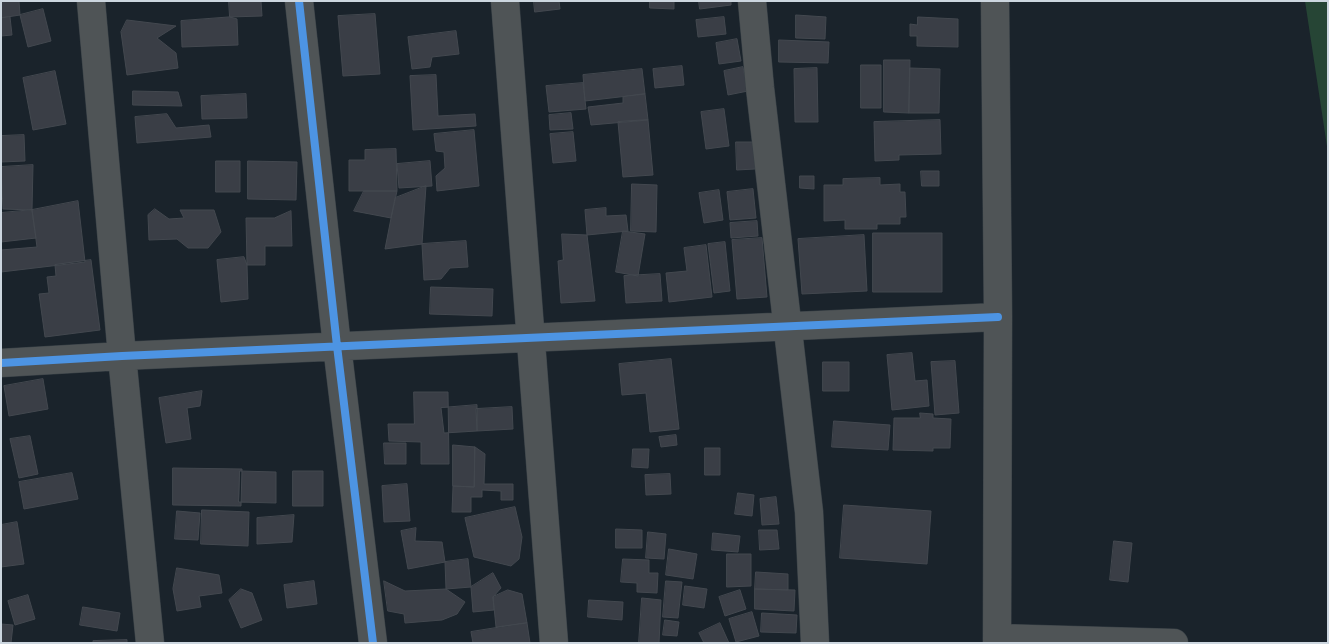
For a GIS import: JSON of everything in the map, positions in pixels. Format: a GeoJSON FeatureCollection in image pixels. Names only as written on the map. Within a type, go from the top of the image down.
{"type":"FeatureCollection","features":[{"type":"Feature","properties":{"kind":"street"},"geometry":{"type":"LineString","coordinates":[[91,1],[122,356],[150,643]]}},
{"type":"Feature","properties":{"kind":"street"},"geometry":{"type":"LineString","coordinates":[[299,1],[337,346],[373,643]]}},
{"type":"Feature","properties":{"kind":"street"},"geometry":{"type":"LineString","coordinates":[[505,1],[554,643]]}},
{"type":"Feature","properties":{"kind":"street"},"geometry":{"type":"LineString","coordinates":[[752,1],[761,98],[809,512],[815,643]]}},
{"type":"Feature","properties":{"kind":"street"},"geometry":{"type":"LineString","coordinates":[[995,1],[998,318],[997,641],[1174,643]]}},
{"type":"Feature","properties":{"kind":"street"},"geometry":{"type":"LineString","coordinates":[[1,363],[337,346],[998,318]]}},
{"type":"Feature","properties":{"kind":"green space"},"geometry":{"type":"Polygon","coordinates":[[[1305,1],[1328,1],[1328,153],[1305,1]]]}},
{"type":"Feature","properties":{"kind":"building"},"geometry":{"type":"Polygon","coordinates":[[[1,1],[19,1],[20,15],[1,18],[1,1]]]}},
{"type":"Feature","properties":{"kind":"building"},"geometry":{"type":"Polygon","coordinates":[[[229,1],[261,1],[262,16],[230,17],[229,1]]]}},
{"type":"Feature","properties":{"kind":"building"},"geometry":{"type":"Polygon","coordinates":[[[534,1],[559,1],[560,9],[535,12],[534,1]]]}},
{"type":"Feature","properties":{"kind":"building"},"geometry":{"type":"Polygon","coordinates":[[[650,1],[674,1],[674,9],[650,8],[650,1]]]}},
{"type":"Feature","properties":{"kind":"building"},"geometry":{"type":"Polygon","coordinates":[[[699,1],[731,1],[731,5],[700,9],[699,1]]]}},
{"type":"Feature","properties":{"kind":"building"},"geometry":{"type":"Polygon","coordinates":[[[43,9],[51,41],[28,47],[20,15],[43,9]]]}},
{"type":"Feature","properties":{"kind":"building"},"geometry":{"type":"Polygon","coordinates":[[[375,14],[380,74],[343,76],[338,16],[375,14]]]}},
{"type":"Feature","properties":{"kind":"building"},"geometry":{"type":"Polygon","coordinates":[[[796,15],[826,17],[825,39],[796,38],[796,15]]]}},
{"type":"Feature","properties":{"kind":"building"},"geometry":{"type":"Polygon","coordinates":[[[10,17],[12,35],[1,36],[1,18],[10,17]]]}},
{"type":"Feature","properties":{"kind":"building"},"geometry":{"type":"Polygon","coordinates":[[[230,17],[237,19],[238,45],[182,47],[181,21],[230,17]]]}},
{"type":"Feature","properties":{"kind":"building"},"geometry":{"type":"Polygon","coordinates":[[[724,17],[726,34],[698,37],[696,20],[724,17]]]}},
{"type":"Feature","properties":{"kind":"building"},"geometry":{"type":"Polygon","coordinates":[[[918,17],[958,19],[958,47],[917,46],[917,36],[910,36],[910,24],[917,25],[918,17]]]}},
{"type":"Feature","properties":{"kind":"building"},"geometry":{"type":"Polygon","coordinates":[[[127,20],[176,26],[157,38],[176,53],[178,68],[127,75],[121,32],[127,20]]]}},
{"type":"Feature","properties":{"kind":"building"},"geometry":{"type":"Polygon","coordinates":[[[456,31],[459,54],[432,57],[430,67],[412,69],[408,37],[456,31]]]}},
{"type":"Feature","properties":{"kind":"building"},"geometry":{"type":"Polygon","coordinates":[[[737,39],[741,61],[719,64],[716,43],[737,39]]]}},
{"type":"Feature","properties":{"kind":"building"},"geometry":{"type":"Polygon","coordinates":[[[779,40],[829,42],[828,63],[779,62],[779,40]]]}},
{"type":"Feature","properties":{"kind":"building"},"geometry":{"type":"Polygon","coordinates":[[[884,60],[910,60],[909,113],[884,112],[884,60]]]}},
{"type":"Feature","properties":{"kind":"building"},"geometry":{"type":"Polygon","coordinates":[[[861,65],[881,65],[881,108],[861,108],[861,65]]]}},
{"type":"Feature","properties":{"kind":"building"},"geometry":{"type":"Polygon","coordinates":[[[682,66],[684,85],[655,88],[653,69],[682,66]]]}},
{"type":"Feature","properties":{"kind":"building"},"geometry":{"type":"Polygon","coordinates":[[[743,67],[748,91],[728,95],[724,71],[743,67]]]}},
{"type":"Feature","properties":{"kind":"building"},"geometry":{"type":"Polygon","coordinates":[[[817,68],[818,122],[795,122],[794,69],[817,68]]]}},
{"type":"Feature","properties":{"kind":"building"},"geometry":{"type":"Polygon","coordinates":[[[910,68],[940,69],[939,113],[909,113],[910,68]]]}},
{"type":"Feature","properties":{"kind":"building"},"geometry":{"type":"Polygon","coordinates":[[[642,69],[645,94],[585,101],[583,75],[642,69]]]}},
{"type":"Feature","properties":{"kind":"building"},"geometry":{"type":"Polygon","coordinates":[[[55,71],[66,124],[33,130],[23,78],[55,71]]]}},
{"type":"Feature","properties":{"kind":"building"},"geometry":{"type":"Polygon","coordinates":[[[436,75],[438,116],[475,114],[476,126],[413,130],[410,76],[436,75]]]}},
{"type":"Feature","properties":{"kind":"building"},"geometry":{"type":"Polygon","coordinates":[[[583,83],[586,109],[549,112],[546,86],[583,83]]]}},
{"type":"Feature","properties":{"kind":"building"},"geometry":{"type":"Polygon","coordinates":[[[133,91],[178,92],[182,106],[133,105],[133,91]]]}},
{"type":"Feature","properties":{"kind":"building"},"geometry":{"type":"Polygon","coordinates":[[[246,94],[247,118],[202,119],[201,96],[246,94]]]}},
{"type":"Feature","properties":{"kind":"building"},"geometry":{"type":"Polygon","coordinates":[[[645,94],[648,120],[591,125],[588,107],[623,103],[623,97],[645,94]]]}},
{"type":"Feature","properties":{"kind":"building"},"geometry":{"type":"Polygon","coordinates":[[[724,109],[729,146],[706,149],[701,112],[724,109]]]}},
{"type":"Feature","properties":{"kind":"building"},"geometry":{"type":"Polygon","coordinates":[[[571,113],[573,129],[550,130],[549,115],[571,113]]]}},
{"type":"Feature","properties":{"kind":"building"},"geometry":{"type":"Polygon","coordinates":[[[167,114],[176,128],[209,125],[211,137],[137,143],[135,117],[167,114]]]}},
{"type":"Feature","properties":{"kind":"building"},"geometry":{"type":"Polygon","coordinates":[[[648,120],[653,175],[623,177],[618,122],[648,120]]]}},
{"type":"Feature","properties":{"kind":"building"},"geometry":{"type":"Polygon","coordinates":[[[940,120],[941,154],[899,155],[899,160],[875,161],[874,122],[940,120]]]}},
{"type":"Feature","properties":{"kind":"building"},"geometry":{"type":"Polygon","coordinates":[[[474,130],[479,186],[437,191],[436,176],[445,168],[444,152],[436,151],[434,134],[474,130]]]}},
{"type":"Feature","properties":{"kind":"building"},"geometry":{"type":"Polygon","coordinates":[[[573,132],[576,161],[553,163],[550,134],[573,132]]]}},
{"type":"Feature","properties":{"kind":"building"},"geometry":{"type":"Polygon","coordinates":[[[24,135],[25,161],[1,162],[1,136],[24,135]]]}},
{"type":"Feature","properties":{"kind":"building"},"geometry":{"type":"Polygon","coordinates":[[[736,142],[754,142],[755,169],[737,170],[736,142]]]}},
{"type":"Feature","properties":{"kind":"building"},"geometry":{"type":"Polygon","coordinates":[[[396,149],[397,191],[349,191],[349,160],[365,160],[365,150],[396,149]]]}},
{"type":"Feature","properties":{"kind":"building"},"geometry":{"type":"Polygon","coordinates":[[[216,161],[240,161],[240,192],[216,192],[216,161]]]}},
{"type":"Feature","properties":{"kind":"building"},"geometry":{"type":"Polygon","coordinates":[[[248,161],[297,162],[296,200],[248,199],[248,161]]]}},
{"type":"Feature","properties":{"kind":"building"},"geometry":{"type":"Polygon","coordinates":[[[430,161],[432,186],[399,188],[397,164],[430,161]]]}},
{"type":"Feature","properties":{"kind":"building"},"geometry":{"type":"Polygon","coordinates":[[[33,165],[32,210],[3,209],[1,167],[33,165]]]}},
{"type":"Feature","properties":{"kind":"building"},"geometry":{"type":"Polygon","coordinates":[[[921,171],[939,171],[939,186],[922,186],[921,171]]]}},
{"type":"Feature","properties":{"kind":"building"},"geometry":{"type":"Polygon","coordinates":[[[800,176],[814,176],[814,189],[800,188],[800,176]]]}},
{"type":"Feature","properties":{"kind":"building"},"geometry":{"type":"Polygon","coordinates":[[[880,178],[880,185],[900,184],[900,192],[905,192],[906,217],[900,217],[900,224],[877,224],[877,229],[845,229],[845,220],[824,221],[824,185],[843,185],[843,179],[880,178]]]}},
{"type":"Feature","properties":{"kind":"building"},"geometry":{"type":"Polygon","coordinates":[[[632,184],[657,185],[656,232],[631,231],[632,184]]]}},
{"type":"Feature","properties":{"kind":"building"},"geometry":{"type":"Polygon","coordinates":[[[426,186],[422,244],[385,249],[395,198],[426,186]]]}},
{"type":"Feature","properties":{"kind":"building"},"geometry":{"type":"Polygon","coordinates":[[[753,189],[756,218],[730,220],[727,192],[753,189]]]}},
{"type":"Feature","properties":{"kind":"building"},"geometry":{"type":"Polygon","coordinates":[[[719,190],[723,220],[704,223],[699,193],[719,190]]]}},
{"type":"Feature","properties":{"kind":"building"},"geometry":{"type":"Polygon","coordinates":[[[364,191],[397,191],[391,218],[354,211],[364,191]]]}},
{"type":"Feature","properties":{"kind":"building"},"geometry":{"type":"Polygon","coordinates":[[[78,201],[85,262],[1,272],[1,250],[37,247],[32,210],[78,201]]]}},
{"type":"Feature","properties":{"kind":"building"},"geometry":{"type":"Polygon","coordinates":[[[606,208],[606,216],[626,215],[628,231],[587,235],[585,210],[606,208]]]}},
{"type":"Feature","properties":{"kind":"building"},"geometry":{"type":"Polygon","coordinates":[[[155,209],[169,219],[184,218],[180,210],[214,210],[221,232],[208,248],[188,248],[177,239],[149,240],[148,215],[155,209]]]}},
{"type":"Feature","properties":{"kind":"building"},"geometry":{"type":"Polygon","coordinates":[[[32,210],[36,238],[1,242],[1,213],[32,210]]]}},
{"type":"Feature","properties":{"kind":"building"},"geometry":{"type":"Polygon","coordinates":[[[291,211],[292,246],[265,246],[265,265],[247,265],[246,218],[274,218],[291,211]]]}},
{"type":"Feature","properties":{"kind":"building"},"geometry":{"type":"Polygon","coordinates":[[[757,221],[758,236],[731,238],[730,223],[757,221]]]}},
{"type":"Feature","properties":{"kind":"building"},"geometry":{"type":"Polygon","coordinates":[[[623,231],[645,234],[638,276],[616,272],[623,231]]]}},
{"type":"Feature","properties":{"kind":"building"},"geometry":{"type":"Polygon","coordinates":[[[873,233],[942,233],[942,292],[873,292],[873,233]]]}},
{"type":"Feature","properties":{"kind":"building"},"geometry":{"type":"Polygon","coordinates":[[[562,234],[587,235],[595,301],[561,303],[558,261],[563,260],[562,234]]]}},
{"type":"Feature","properties":{"kind":"building"},"geometry":{"type":"Polygon","coordinates":[[[864,235],[867,291],[802,294],[798,239],[864,235]]]}},
{"type":"Feature","properties":{"kind":"building"},"geometry":{"type":"Polygon","coordinates":[[[762,238],[767,297],[737,299],[732,240],[762,238]]]}},
{"type":"Feature","properties":{"kind":"building"},"geometry":{"type":"Polygon","coordinates":[[[466,241],[468,267],[450,268],[441,279],[424,280],[422,244],[466,241]]]}},
{"type":"Feature","properties":{"kind":"building"},"geometry":{"type":"Polygon","coordinates":[[[725,242],[730,291],[714,293],[708,244],[725,242]]]}},
{"type":"Feature","properties":{"kind":"building"},"geometry":{"type":"Polygon","coordinates":[[[706,245],[712,297],[669,302],[666,273],[687,271],[684,248],[706,245]]]}},
{"type":"Feature","properties":{"kind":"building"},"geometry":{"type":"Polygon","coordinates":[[[244,257],[247,265],[248,299],[221,302],[217,260],[244,257]]]}},
{"type":"Feature","properties":{"kind":"building"},"geometry":{"type":"Polygon","coordinates":[[[91,260],[100,330],[45,337],[39,294],[49,293],[47,277],[56,276],[55,265],[91,260]]]}},
{"type":"Feature","properties":{"kind":"building"},"geometry":{"type":"Polygon","coordinates":[[[660,274],[662,301],[626,303],[624,276],[660,274]]]}},
{"type":"Feature","properties":{"kind":"building"},"geometry":{"type":"Polygon","coordinates":[[[431,287],[493,289],[492,316],[430,314],[431,287]]]}},
{"type":"Feature","properties":{"kind":"building"},"geometry":{"type":"Polygon","coordinates":[[[912,353],[915,381],[927,380],[929,406],[892,410],[887,355],[912,353]]]}},
{"type":"Feature","properties":{"kind":"building"},"geometry":{"type":"Polygon","coordinates":[[[671,359],[679,429],[650,432],[646,393],[622,395],[619,364],[671,359]]]}},
{"type":"Feature","properties":{"kind":"building"},"geometry":{"type":"Polygon","coordinates":[[[955,361],[959,413],[935,415],[931,362],[955,361]]]}},
{"type":"Feature","properties":{"kind":"building"},"geometry":{"type":"Polygon","coordinates":[[[823,362],[849,362],[849,391],[823,391],[823,362]]]}},
{"type":"Feature","properties":{"kind":"building"},"geometry":{"type":"Polygon","coordinates":[[[43,379],[48,409],[9,416],[4,386],[43,379]]]}},
{"type":"Feature","properties":{"kind":"building"},"geometry":{"type":"Polygon","coordinates":[[[202,391],[200,406],[187,408],[191,439],[166,443],[159,398],[202,391]]]}},
{"type":"Feature","properties":{"kind":"building"},"geometry":{"type":"Polygon","coordinates":[[[414,392],[448,392],[449,464],[421,464],[421,442],[389,441],[388,424],[414,424],[414,392]]]}},
{"type":"Feature","properties":{"kind":"building"},"geometry":{"type":"Polygon","coordinates":[[[477,405],[477,431],[444,433],[441,408],[477,405]]]}},
{"type":"Feature","properties":{"kind":"building"},"geometry":{"type":"Polygon","coordinates":[[[512,407],[513,429],[477,431],[476,409],[512,407]]]}},
{"type":"Feature","properties":{"kind":"building"},"geometry":{"type":"Polygon","coordinates":[[[920,413],[933,414],[933,418],[951,419],[950,448],[933,448],[933,451],[893,450],[894,418],[920,418],[920,413]]]}},
{"type":"Feature","properties":{"kind":"building"},"geometry":{"type":"Polygon","coordinates":[[[834,421],[890,425],[888,450],[832,447],[834,421]]]}},
{"type":"Feature","properties":{"kind":"building"},"geometry":{"type":"Polygon","coordinates":[[[676,435],[677,445],[661,447],[659,437],[676,435]]]}},
{"type":"Feature","properties":{"kind":"building"},"geometry":{"type":"Polygon","coordinates":[[[30,436],[38,474],[19,478],[10,439],[30,436]]]}},
{"type":"Feature","properties":{"kind":"building"},"geometry":{"type":"Polygon","coordinates":[[[384,443],[406,443],[406,464],[385,464],[384,443]]]}},
{"type":"Feature","properties":{"kind":"building"},"geometry":{"type":"Polygon","coordinates":[[[453,445],[475,447],[474,487],[453,486],[453,445]]]}},
{"type":"Feature","properties":{"kind":"building"},"geometry":{"type":"Polygon","coordinates":[[[475,447],[485,454],[484,484],[513,484],[513,500],[501,500],[501,491],[482,490],[482,497],[471,497],[471,512],[452,512],[453,486],[474,487],[475,447]]]}},
{"type":"Feature","properties":{"kind":"building"},"geometry":{"type":"Polygon","coordinates":[[[705,448],[720,448],[720,475],[705,475],[705,448]]]}},
{"type":"Feature","properties":{"kind":"building"},"geometry":{"type":"Polygon","coordinates":[[[633,449],[649,449],[648,468],[632,467],[633,449]]]}},
{"type":"Feature","properties":{"kind":"building"},"geometry":{"type":"Polygon","coordinates":[[[173,468],[242,469],[241,506],[173,505],[173,468]]]}},
{"type":"Feature","properties":{"kind":"building"},"geometry":{"type":"Polygon","coordinates":[[[240,471],[276,472],[276,503],[239,502],[240,471]]]}},
{"type":"Feature","properties":{"kind":"building"},"geometry":{"type":"Polygon","coordinates":[[[293,471],[323,471],[323,506],[293,506],[293,471]]]}},
{"type":"Feature","properties":{"kind":"building"},"geometry":{"type":"Polygon","coordinates":[[[72,473],[78,499],[24,509],[19,482],[72,473]]]}},
{"type":"Feature","properties":{"kind":"building"},"geometry":{"type":"Polygon","coordinates":[[[670,474],[671,494],[646,495],[645,475],[670,474]]]}},
{"type":"Feature","properties":{"kind":"building"},"geometry":{"type":"Polygon","coordinates":[[[407,484],[410,521],[384,522],[382,486],[407,484]]]}},
{"type":"Feature","properties":{"kind":"building"},"geometry":{"type":"Polygon","coordinates":[[[738,493],[754,495],[752,516],[735,514],[738,493]]]}},
{"type":"Feature","properties":{"kind":"building"},"geometry":{"type":"Polygon","coordinates":[[[776,497],[779,524],[762,525],[760,499],[776,497]]]}},
{"type":"Feature","properties":{"kind":"building"},"geometry":{"type":"Polygon","coordinates":[[[844,505],[931,511],[927,564],[840,558],[844,505]]]}},
{"type":"Feature","properties":{"kind":"building"},"geometry":{"type":"Polygon","coordinates":[[[515,507],[522,537],[519,559],[511,566],[474,557],[465,518],[515,507]]]}},
{"type":"Feature","properties":{"kind":"building"},"geometry":{"type":"Polygon","coordinates":[[[202,510],[249,512],[248,546],[201,544],[202,510]]]}},
{"type":"Feature","properties":{"kind":"building"},"geometry":{"type":"Polygon","coordinates":[[[177,511],[200,513],[198,540],[175,539],[177,511]]]}},
{"type":"Feature","properties":{"kind":"building"},"geometry":{"type":"Polygon","coordinates":[[[294,515],[292,542],[257,544],[257,518],[294,515]]]}},
{"type":"Feature","properties":{"kind":"building"},"geometry":{"type":"Polygon","coordinates":[[[17,522],[24,564],[1,567],[1,525],[17,522]]]}},
{"type":"Feature","properties":{"kind":"building"},"geometry":{"type":"Polygon","coordinates":[[[416,528],[415,541],[442,542],[445,562],[408,569],[401,531],[416,528]]]}},
{"type":"Feature","properties":{"kind":"building"},"geometry":{"type":"Polygon","coordinates":[[[616,529],[642,530],[642,548],[616,548],[616,529]]]}},
{"type":"Feature","properties":{"kind":"building"},"geometry":{"type":"Polygon","coordinates":[[[759,530],[777,530],[779,549],[760,550],[759,530]]]}},
{"type":"Feature","properties":{"kind":"building"},"geometry":{"type":"Polygon","coordinates":[[[648,532],[666,534],[664,559],[646,558],[648,532]]]}},
{"type":"Feature","properties":{"kind":"building"},"geometry":{"type":"Polygon","coordinates":[[[713,533],[740,536],[738,552],[712,550],[713,533]]]}},
{"type":"Feature","properties":{"kind":"building"},"geometry":{"type":"Polygon","coordinates":[[[1114,541],[1132,543],[1128,582],[1110,580],[1114,541]]]}},
{"type":"Feature","properties":{"kind":"building"},"geometry":{"type":"Polygon","coordinates":[[[669,549],[697,554],[693,579],[666,575],[669,549]]]}},
{"type":"Feature","properties":{"kind":"building"},"geometry":{"type":"Polygon","coordinates":[[[727,554],[751,554],[751,586],[727,587],[727,554]]]}},
{"type":"Feature","properties":{"kind":"building"},"geometry":{"type":"Polygon","coordinates":[[[468,559],[471,587],[446,589],[445,562],[468,559]]]}},
{"type":"Feature","properties":{"kind":"building"},"geometry":{"type":"Polygon","coordinates":[[[623,559],[649,560],[649,573],[658,573],[657,593],[637,592],[637,583],[621,582],[623,559]]]}},
{"type":"Feature","properties":{"kind":"building"},"geometry":{"type":"Polygon","coordinates":[[[177,568],[219,575],[222,593],[199,596],[201,607],[177,611],[173,589],[177,568]]]}},
{"type":"Feature","properties":{"kind":"building"},"geometry":{"type":"Polygon","coordinates":[[[756,572],[788,574],[788,590],[755,589],[756,572]]]}},
{"type":"Feature","properties":{"kind":"building"},"geometry":{"type":"Polygon","coordinates":[[[493,573],[501,588],[493,597],[494,610],[473,612],[471,587],[493,573]]]}},
{"type":"Feature","properties":{"kind":"building"},"geometry":{"type":"Polygon","coordinates":[[[314,581],[317,604],[287,608],[284,585],[314,581]]]}},
{"type":"Feature","properties":{"kind":"building"},"geometry":{"type":"Polygon","coordinates":[[[384,581],[405,591],[446,589],[465,602],[457,614],[442,620],[405,623],[404,614],[388,611],[384,581]]]}},
{"type":"Feature","properties":{"kind":"building"},"geometry":{"type":"Polygon","coordinates":[[[666,581],[682,582],[678,618],[663,617],[666,581]]]}},
{"type":"Feature","properties":{"kind":"building"},"geometry":{"type":"Polygon","coordinates":[[[685,586],[707,589],[704,608],[683,605],[685,586]]]}},
{"type":"Feature","properties":{"kind":"building"},"geometry":{"type":"Polygon","coordinates":[[[241,589],[252,593],[262,620],[241,628],[229,600],[241,589]]]}},
{"type":"Feature","properties":{"kind":"building"},"geometry":{"type":"Polygon","coordinates":[[[755,589],[795,590],[794,611],[755,609],[755,589]]]}},
{"type":"Feature","properties":{"kind":"building"},"geometry":{"type":"Polygon","coordinates":[[[508,590],[522,594],[527,623],[496,627],[493,597],[508,590]]]}},
{"type":"Feature","properties":{"kind":"building"},"geometry":{"type":"Polygon","coordinates":[[[740,590],[746,609],[725,616],[719,597],[740,590]]]}},
{"type":"Feature","properties":{"kind":"building"},"geometry":{"type":"Polygon","coordinates":[[[28,595],[35,619],[15,625],[8,601],[28,595]]]}},
{"type":"Feature","properties":{"kind":"building"},"geometry":{"type":"Polygon","coordinates":[[[642,598],[661,600],[659,643],[639,643],[642,598]]]}},
{"type":"Feature","properties":{"kind":"building"},"geometry":{"type":"Polygon","coordinates":[[[589,600],[623,602],[622,620],[588,617],[589,600]]]}},
{"type":"Feature","properties":{"kind":"building"},"geometry":{"type":"Polygon","coordinates":[[[83,607],[120,613],[117,631],[80,625],[83,607]]]}},
{"type":"Feature","properties":{"kind":"building"},"geometry":{"type":"Polygon","coordinates":[[[752,612],[759,636],[736,642],[729,619],[752,612]]]}},
{"type":"Feature","properties":{"kind":"building"},"geometry":{"type":"Polygon","coordinates":[[[762,613],[797,615],[796,633],[761,632],[762,613]]]}},
{"type":"Feature","properties":{"kind":"building"},"geometry":{"type":"Polygon","coordinates":[[[665,620],[679,622],[677,636],[663,635],[665,620]]]}},
{"type":"Feature","properties":{"kind":"building"},"geometry":{"type":"Polygon","coordinates":[[[527,623],[530,643],[473,643],[471,632],[527,623]]]}},
{"type":"Feature","properties":{"kind":"building"},"geometry":{"type":"Polygon","coordinates":[[[720,623],[729,643],[704,643],[699,633],[720,623]]]}},
{"type":"Feature","properties":{"kind":"building"},"geometry":{"type":"Polygon","coordinates":[[[1,624],[13,625],[11,643],[1,643],[1,624]]]}},
{"type":"Feature","properties":{"kind":"building"},"geometry":{"type":"Polygon","coordinates":[[[127,640],[127,643],[93,643],[93,641],[127,640]]]}},
{"type":"Feature","properties":{"kind":"cycle path"},"geometry":{"type":"LineString","coordinates":[[299,1],[337,346],[373,643]]}},
{"type":"Feature","properties":{"kind":"cycle path"},"geometry":{"type":"LineString","coordinates":[[1,363],[998,317]]}}]}
